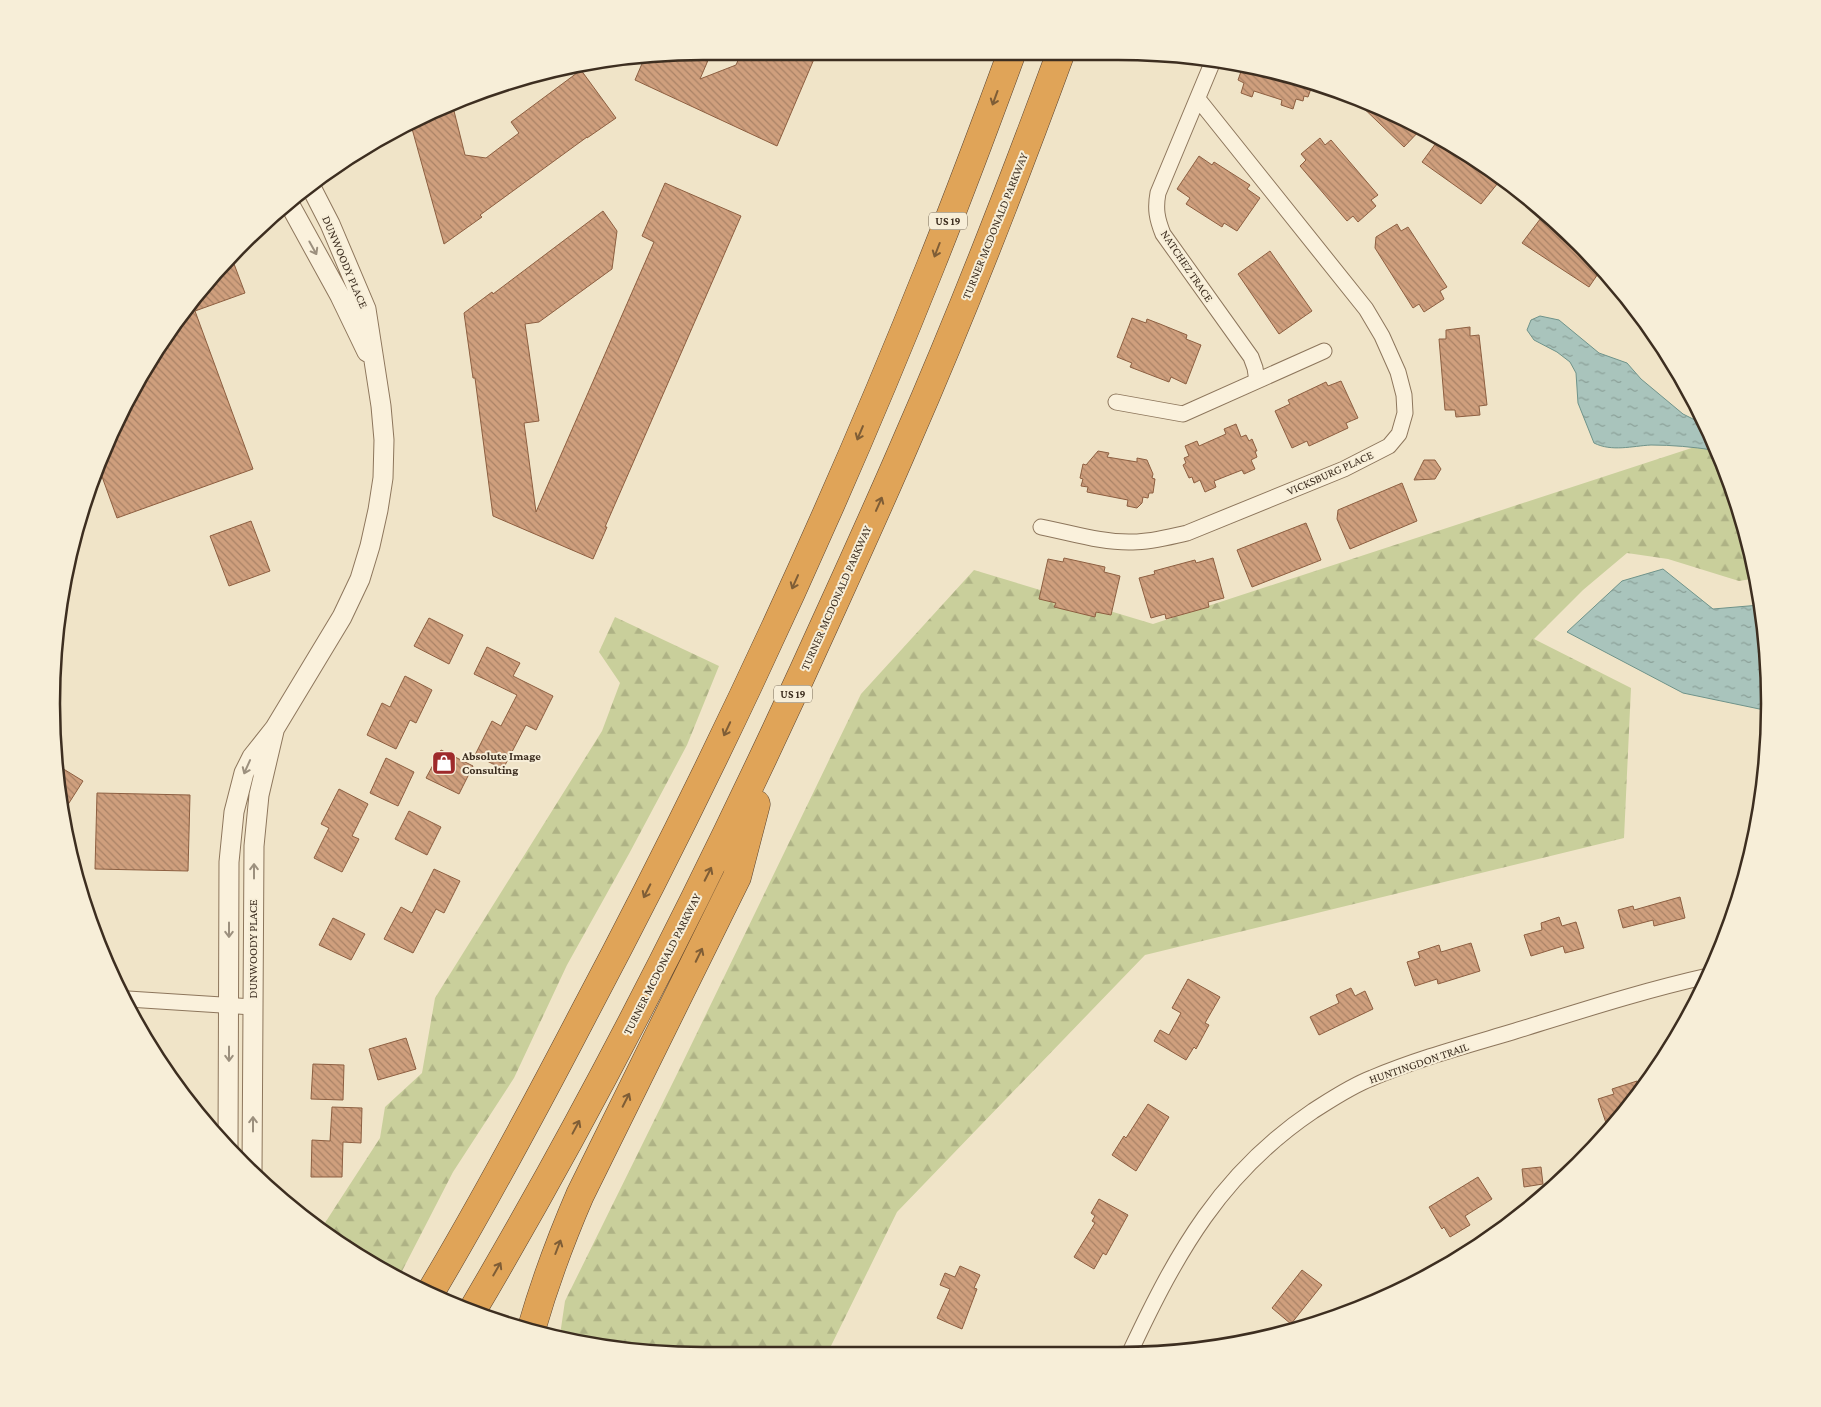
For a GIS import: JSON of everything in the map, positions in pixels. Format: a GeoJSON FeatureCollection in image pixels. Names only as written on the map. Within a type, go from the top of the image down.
{"type":"FeatureCollection","features":[{"type":"Feature","properties":{"kind":"highway","name":"US 19"},"geometry":{"type":"LineString","coordinates":[[433,1287],[526,1124],[605,974],[683,820],[759,662],[829,506],[910,316],[1009,60]]}},
{"type":"Feature","properties":{"kind":"highway","name":"TURNER MCDONALD PARKWAY"},"geometry":{"type":"LineString","coordinates":[[475,1305],[561,1154],[612,1059],[720,849],[772,740],[936,372],[1006,201],[1058,60]]}},
{"type":"Feature","properties":{"kind":"highway"},"geometry":{"type":"LineString","coordinates":[[533,1324],[558,1245],[580,1195],[737,877],[772,740]]}},
{"type":"Feature","properties":{"kind":"street","name":"NATCHEZ TRACE"},"geometry":{"type":"LineString","coordinates":[[1212,68],[1158,193],[1156,218],[1163,234],[1251,358],[1257,381]]}},
{"type":"Feature","properties":{"kind":"street","name":"VICKSBURG PLACE"},"geometry":{"type":"LineString","coordinates":[[1041,527],[1112,542],[1160,540],[1187,533],[1344,469],[1388,446],[1398,434],[1405,413],[1404,395],[1398,372],[1382,336],[1366,309],[1198,100]]}},
{"type":"Feature","properties":{"kind":"street","name":"DUNWOODY PLACE"},"geometry":{"type":"LineString","coordinates":[[228,1137],[230,862],[234,812],[244,773],[252,756],[275,728],[342,617],[360,579],[370,546],[383,478],[384,440],[381,406],[366,309],[330,224],[313,192]]}},
{"type":"Feature","properties":{"kind":"street","name":"DUNWOODY PLACE"},"geometry":{"type":"LineString","coordinates":[[292,209],[340,296],[374,366]]}},
{"type":"Feature","properties":{"kind":"street"},"geometry":{"type":"LineString","coordinates":[[1116,402],[1183,414],[1324,351]]}},
{"type":"Feature","properties":{"kind":"street","name":"DUNWOODY PLACE"},"geometry":{"type":"LineString","coordinates":[[252,1163],[254,837],[260,795],[275,728]]}},
{"type":"Feature","properties":{"kind":"street","name":"HUNTINGDON TRAIL"},"geometry":{"type":"LineString","coordinates":[[1133,1347],[1180,1254],[1219,1197],[1241,1171],[1264,1149],[1298,1122],[1333,1098],[1371,1078],[1414,1062],[1642,992],[1699,978]]}},
{"type":"Feature","properties":{"kind":"street"},"geometry":{"type":"LineString","coordinates":[[132,999],[253,1007]]}},
{"type":"Feature","properties":{"kind":"green space"},"geometry":{"type":"Polygon","coordinates":[[[1706,443],[1727,497],[1749,579],[1739,581],[1668,559],[1627,553],[1583,590],[1534,639],[1631,688],[1624,838],[1145,955],[897,1212],[830,1347],[661,1346],[578,1335],[561,1331],[565,1301],[861,694],[974,570],[1153,624],[1706,443]]]}},
{"type":"Feature","properties":{"kind":"green space"},"geometry":{"type":"Polygon","coordinates":[[[615,617],[719,666],[687,745],[567,965],[514,1078],[453,1172],[402,1272],[346,1239],[325,1223],[380,1138],[385,1107],[422,1073],[435,998],[602,731],[620,683],[599,652],[615,617]]]}},
{"type":"Feature","properties":{"kind":"water"},"geometry":{"type":"Polygon","coordinates":[[[1540,316],[1559,320],[1599,353],[1627,363],[1641,379],[1683,414],[1696,420],[1709,449],[1659,445],[1615,448],[1594,443],[1578,403],[1576,373],[1570,362],[1557,352],[1534,340],[1527,330],[1531,320],[1540,316]]]}},
{"type":"Feature","properties":{"kind":"water"},"geometry":{"type":"Polygon","coordinates":[[[1663,569],[1713,609],[1753,606],[1760,661],[1761,709],[1683,693],[1567,632],[1622,581],[1663,569]]]}},
{"type":"Feature","properties":{"kind":"building"},"geometry":{"type":"Polygon","coordinates":[[[708,60],[700,79],[736,65],[738,60],[814,60],[777,146],[635,80],[642,63],[661,61],[708,60]]]}},
{"type":"Feature","properties":{"kind":"building"},"geometry":{"type":"Polygon","coordinates":[[[582,71],[616,118],[480,215],[482,217],[444,244],[412,130],[454,110],[465,155],[486,158],[519,133],[511,122],[578,72],[582,71]]]}},
{"type":"Feature","properties":{"kind":"building"},"geometry":{"type":"Polygon","coordinates":[[[1241,72],[1311,90],[1308,97],[1304,96],[1303,101],[1296,99],[1293,109],[1281,105],[1282,100],[1254,91],[1252,97],[1241,93],[1244,83],[1238,80],[1241,72]]]}},
{"type":"Feature","properties":{"kind":"building"},"geometry":{"type":"Polygon","coordinates":[[[1365,109],[1416,134],[1404,147],[1365,109]]]}},
{"type":"Feature","properties":{"kind":"building"},"geometry":{"type":"Polygon","coordinates":[[[1320,138],[1325,145],[1331,140],[1378,195],[1371,200],[1376,206],[1358,222],[1353,216],[1347,221],[1300,166],[1306,160],[1301,154],[1320,138]]]}},
{"type":"Feature","properties":{"kind":"building"},"geometry":{"type":"Polygon","coordinates":[[[1435,144],[1475,168],[1497,184],[1481,204],[1422,162],[1435,144]]]}},
{"type":"Feature","properties":{"kind":"building"},"geometry":{"type":"Polygon","coordinates":[[[1199,156],[1212,165],[1214,162],[1250,185],[1247,189],[1260,198],[1237,231],[1224,223],[1222,227],[1186,204],[1190,198],[1177,189],[1199,156]]]}},
{"type":"Feature","properties":{"kind":"building"},"geometry":{"type":"Polygon","coordinates":[[[665,183],[741,216],[605,527],[607,527],[593,559],[493,516],[475,378],[473,378],[464,313],[492,292],[493,294],[603,211],[617,231],[612,269],[539,322],[525,324],[539,421],[524,423],[536,512],[654,242],[642,236],[665,183]]]}},
{"type":"Feature","properties":{"kind":"building"},"geometry":{"type":"Polygon","coordinates":[[[1540,219],[1573,248],[1597,275],[1589,287],[1522,243],[1540,219]]]}},
{"type":"Feature","properties":{"kind":"building"},"geometry":{"type":"Polygon","coordinates":[[[1397,224],[1401,231],[1408,227],[1447,287],[1440,291],[1444,299],[1424,312],[1419,304],[1413,308],[1375,248],[1376,237],[1397,224]]]}},
{"type":"Feature","properties":{"kind":"building"},"geometry":{"type":"Polygon","coordinates":[[[1270,251],[1312,311],[1279,334],[1238,274],[1270,251]]]}},
{"type":"Feature","properties":{"kind":"building"},"geometry":{"type":"Polygon","coordinates":[[[234,264],[245,293],[195,311],[253,469],[117,518],[102,476],[126,419],[168,346],[193,312],[234,264]]]}},
{"type":"Feature","properties":{"kind":"building"},"geometry":{"type":"Polygon","coordinates":[[[1132,318],[1146,323],[1147,319],[1160,324],[1187,335],[1186,339],[1201,345],[1186,384],[1171,377],[1169,382],[1130,367],[1132,363],[1117,357],[1132,318]]]}},
{"type":"Feature","properties":{"kind":"building"},"geometry":{"type":"Polygon","coordinates":[[[1470,327],[1470,336],[1479,335],[1487,405],[1479,406],[1480,415],[1456,417],[1455,410],[1445,410],[1439,339],[1446,339],[1446,330],[1470,327]]]}},
{"type":"Feature","properties":{"kind":"building"},"geometry":{"type":"Polygon","coordinates":[[[1341,381],[1358,418],[1346,423],[1348,428],[1309,446],[1307,441],[1292,448],[1275,411],[1290,404],[1288,400],[1326,382],[1328,386],[1341,381]]]}},
{"type":"Feature","properties":{"kind":"building"},"geometry":{"type":"Polygon","coordinates":[[[1236,424],[1241,437],[1246,435],[1249,441],[1252,439],[1257,451],[1255,451],[1257,457],[1251,460],[1255,469],[1244,474],[1242,470],[1214,481],[1216,487],[1205,492],[1200,480],[1194,483],[1192,477],[1189,478],[1183,465],[1186,463],[1184,458],[1189,456],[1185,446],[1197,441],[1199,446],[1226,434],[1224,429],[1236,424]]]}},
{"type":"Feature","properties":{"kind":"building"},"geometry":{"type":"Polygon","coordinates":[[[1098,451],[1109,453],[1107,457],[1137,462],[1137,458],[1147,460],[1153,474],[1152,478],[1155,479],[1153,493],[1149,493],[1148,498],[1143,497],[1142,503],[1137,508],[1127,506],[1128,500],[1087,492],[1088,487],[1081,486],[1083,479],[1080,478],[1083,464],[1086,465],[1098,451]]]}},
{"type":"Feature","properties":{"kind":"building"},"geometry":{"type":"Polygon","coordinates":[[[1424,460],[1435,460],[1441,469],[1435,479],[1414,480],[1424,460]]]}},
{"type":"Feature","properties":{"kind":"building"},"geometry":{"type":"Polygon","coordinates":[[[1402,483],[1417,521],[1350,549],[1337,519],[1338,510],[1402,483]]]}},
{"type":"Feature","properties":{"kind":"building"},"geometry":{"type":"Polygon","coordinates":[[[251,521],[270,571],[229,586],[210,536],[251,521]]]}},
{"type":"Feature","properties":{"kind":"building"},"geometry":{"type":"Polygon","coordinates":[[[1306,523],[1321,560],[1252,587],[1237,550],[1306,523]]]}},
{"type":"Feature","properties":{"kind":"building"},"geometry":{"type":"Polygon","coordinates":[[[1064,558],[1105,567],[1104,572],[1120,576],[1111,615],[1096,612],[1095,617],[1054,607],[1056,603],[1039,599],[1048,559],[1063,562],[1064,558]]]}},
{"type":"Feature","properties":{"kind":"building"},"geometry":{"type":"Polygon","coordinates":[[[1213,558],[1224,598],[1208,602],[1209,607],[1166,619],[1165,614],[1151,618],[1139,578],[1155,574],[1154,571],[1195,560],[1196,563],[1213,558]]]}},
{"type":"Feature","properties":{"kind":"building"},"geometry":{"type":"Polygon","coordinates":[[[429,618],[463,635],[449,664],[414,646],[429,618]]]}},
{"type":"Feature","properties":{"kind":"building"},"geometry":{"type":"Polygon","coordinates":[[[487,647],[520,663],[513,676],[553,696],[536,730],[526,725],[503,769],[475,755],[492,721],[501,726],[517,695],[474,674],[487,647]]]}},
{"type":"Feature","properties":{"kind":"building"},"geometry":{"type":"Polygon","coordinates":[[[405,676],[432,690],[416,723],[410,720],[396,749],[367,735],[382,703],[390,707],[405,676]]]}},
{"type":"Feature","properties":{"kind":"building"},"geometry":{"type":"Polygon","coordinates":[[[441,750],[473,766],[459,794],[426,778],[441,750]]]}},
{"type":"Feature","properties":{"kind":"building"},"geometry":{"type":"Polygon","coordinates":[[[386,758],[414,772],[398,806],[370,793],[386,758]]]}},
{"type":"Feature","properties":{"kind":"building"},"geometry":{"type":"Polygon","coordinates":[[[64,769],[83,781],[68,804],[64,769]]]}},
{"type":"Feature","properties":{"kind":"building"},"geometry":{"type":"Polygon","coordinates":[[[339,789],[368,804],[352,836],[359,839],[342,872],[314,858],[329,828],[321,824],[339,789]]]}},
{"type":"Feature","properties":{"kind":"building"},"geometry":{"type":"Polygon","coordinates":[[[97,793],[190,795],[188,871],[95,869],[97,793]]]}},
{"type":"Feature","properties":{"kind":"building"},"geometry":{"type":"Polygon","coordinates":[[[409,811],[441,827],[427,855],[395,839],[409,811]]]}},
{"type":"Feature","properties":{"kind":"building"},"geometry":{"type":"Polygon","coordinates":[[[434,869],[460,881],[444,913],[436,909],[413,953],[384,939],[401,907],[412,913],[434,869]]]}},
{"type":"Feature","properties":{"kind":"building"},"geometry":{"type":"Polygon","coordinates":[[[1680,897],[1685,918],[1654,926],[1653,920],[1623,928],[1618,910],[1633,906],[1634,910],[1680,897]]]}},
{"type":"Feature","properties":{"kind":"building"},"geometry":{"type":"Polygon","coordinates":[[[1559,917],[1562,926],[1576,922],[1584,948],[1565,953],[1563,946],[1531,956],[1524,935],[1542,930],[1541,923],[1559,917]]]}},
{"type":"Feature","properties":{"kind":"building"},"geometry":{"type":"Polygon","coordinates":[[[333,918],[365,934],[351,960],[319,945],[333,918]]]}},
{"type":"Feature","properties":{"kind":"building"},"geometry":{"type":"Polygon","coordinates":[[[1471,943],[1480,971],[1438,984],[1437,979],[1415,986],[1407,962],[1420,958],[1418,952],[1439,945],[1441,952],[1471,943]]]}},
{"type":"Feature","properties":{"kind":"building"},"geometry":{"type":"Polygon","coordinates":[[[1188,979],[1220,997],[1205,1023],[1209,1025],[1196,1049],[1194,1047],[1186,1060],[1154,1041],[1160,1030],[1169,1035],[1181,1013],[1172,1008],[1188,979]]]}},
{"type":"Feature","properties":{"kind":"building"},"geometry":{"type":"Polygon","coordinates":[[[1351,988],[1355,996],[1365,991],[1373,1009],[1319,1035],[1310,1017],[1339,1003],[1336,995],[1351,988]]]}},
{"type":"Feature","properties":{"kind":"building"},"geometry":{"type":"Polygon","coordinates":[[[406,1038],[416,1069],[378,1080],[369,1049],[406,1038]]]}},
{"type":"Feature","properties":{"kind":"building"},"geometry":{"type":"Polygon","coordinates":[[[313,1064],[344,1065],[343,1100],[311,1099],[313,1064]]]}},
{"type":"Feature","properties":{"kind":"building"},"geometry":{"type":"Polygon","coordinates":[[[1637,1082],[1606,1122],[1598,1099],[1614,1094],[1612,1089],[1637,1082]]]}},
{"type":"Feature","properties":{"kind":"building"},"geometry":{"type":"Polygon","coordinates":[[[1148,1104],[1169,1117],[1136,1171],[1112,1155],[1124,1136],[1126,1138],[1148,1104]]]}},
{"type":"Feature","properties":{"kind":"building"},"geometry":{"type":"Polygon","coordinates":[[[332,1107],[362,1108],[361,1143],[343,1142],[342,1177],[311,1177],[312,1140],[330,1141],[332,1107]]]}},
{"type":"Feature","properties":{"kind":"building"},"geometry":{"type":"Polygon","coordinates":[[[1541,1167],[1543,1184],[1524,1187],[1522,1169],[1541,1167]]]}},
{"type":"Feature","properties":{"kind":"building"},"geometry":{"type":"Polygon","coordinates":[[[1478,1177],[1492,1199],[1465,1216],[1470,1225],[1450,1237],[1444,1227],[1442,1229],[1429,1207],[1478,1177]]]}},
{"type":"Feature","properties":{"kind":"building"},"geometry":{"type":"Polygon","coordinates":[[[1099,1199],[1128,1215],[1106,1255],[1103,1253],[1094,1269],[1074,1257],[1095,1223],[1092,1221],[1095,1216],[1091,1213],[1099,1199]]]}},
{"type":"Feature","properties":{"kind":"building"},"geometry":{"type":"Polygon","coordinates":[[[960,1266],[980,1275],[974,1288],[977,1289],[962,1329],[937,1318],[950,1289],[940,1285],[945,1273],[955,1277],[960,1266]]]}},
{"type":"Feature","properties":{"kind":"building"},"geometry":{"type":"Polygon","coordinates":[[[1302,1270],[1322,1285],[1292,1323],[1290,1323],[1272,1308],[1302,1270]]]}},
{"type":"Feature","properties":{"kind":"place","name":"Absolute Image Consulting"},"geometry":{"type":"Point","coordinates":[444,763]}}]}
